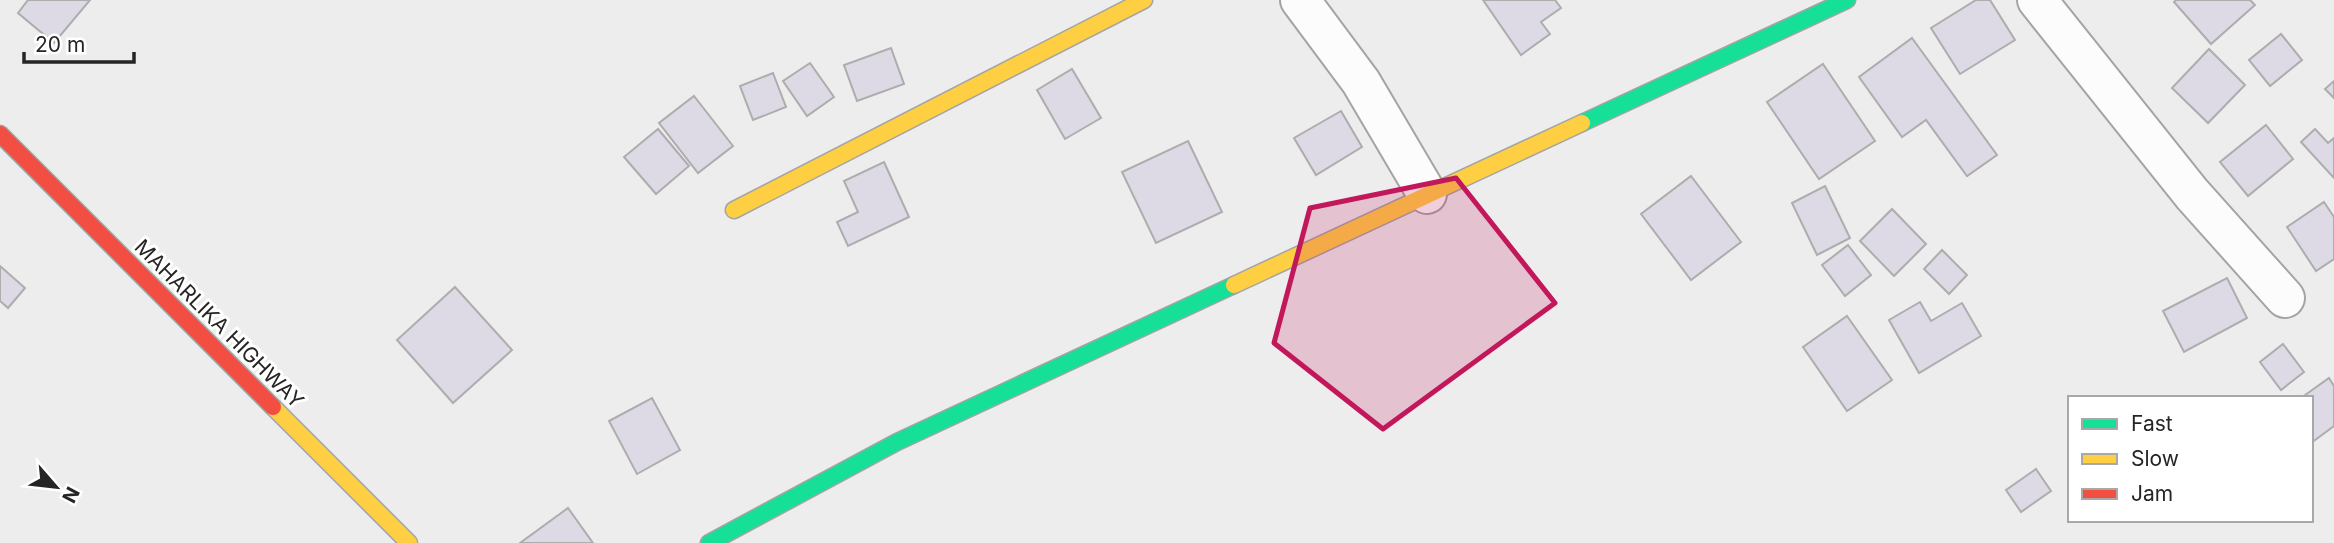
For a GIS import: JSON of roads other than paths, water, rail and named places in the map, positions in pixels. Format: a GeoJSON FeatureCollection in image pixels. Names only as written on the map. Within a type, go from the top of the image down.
{"type":"FeatureCollection","features":[{"type":"Feature","properties":{"kind":"main road"},"geometry":{"type":"LineString","coordinates":[[734,210],[1144,0]]}},
{"type":"Feature","properties":{"kind":"main road"},"geometry":{"type":"LineString","coordinates":[[709,543],[897,442],[1847,0]]}},
{"type":"Feature","properties":{"kind":"main road","name":"MAHARLIKA HIGHWAY"},"geometry":{"type":"LineString","coordinates":[[0,134],[409,543]]}},
{"type":"Feature","properties":{"kind":"street"},"geometry":{"type":"LineString","coordinates":[[1300,0],[1361,82],[1427,194]]}},
{"type":"Feature","properties":{"kind":"street"},"geometry":{"type":"LineString","coordinates":[[2037,0],[2192,194],[2285,298]]}}]}
